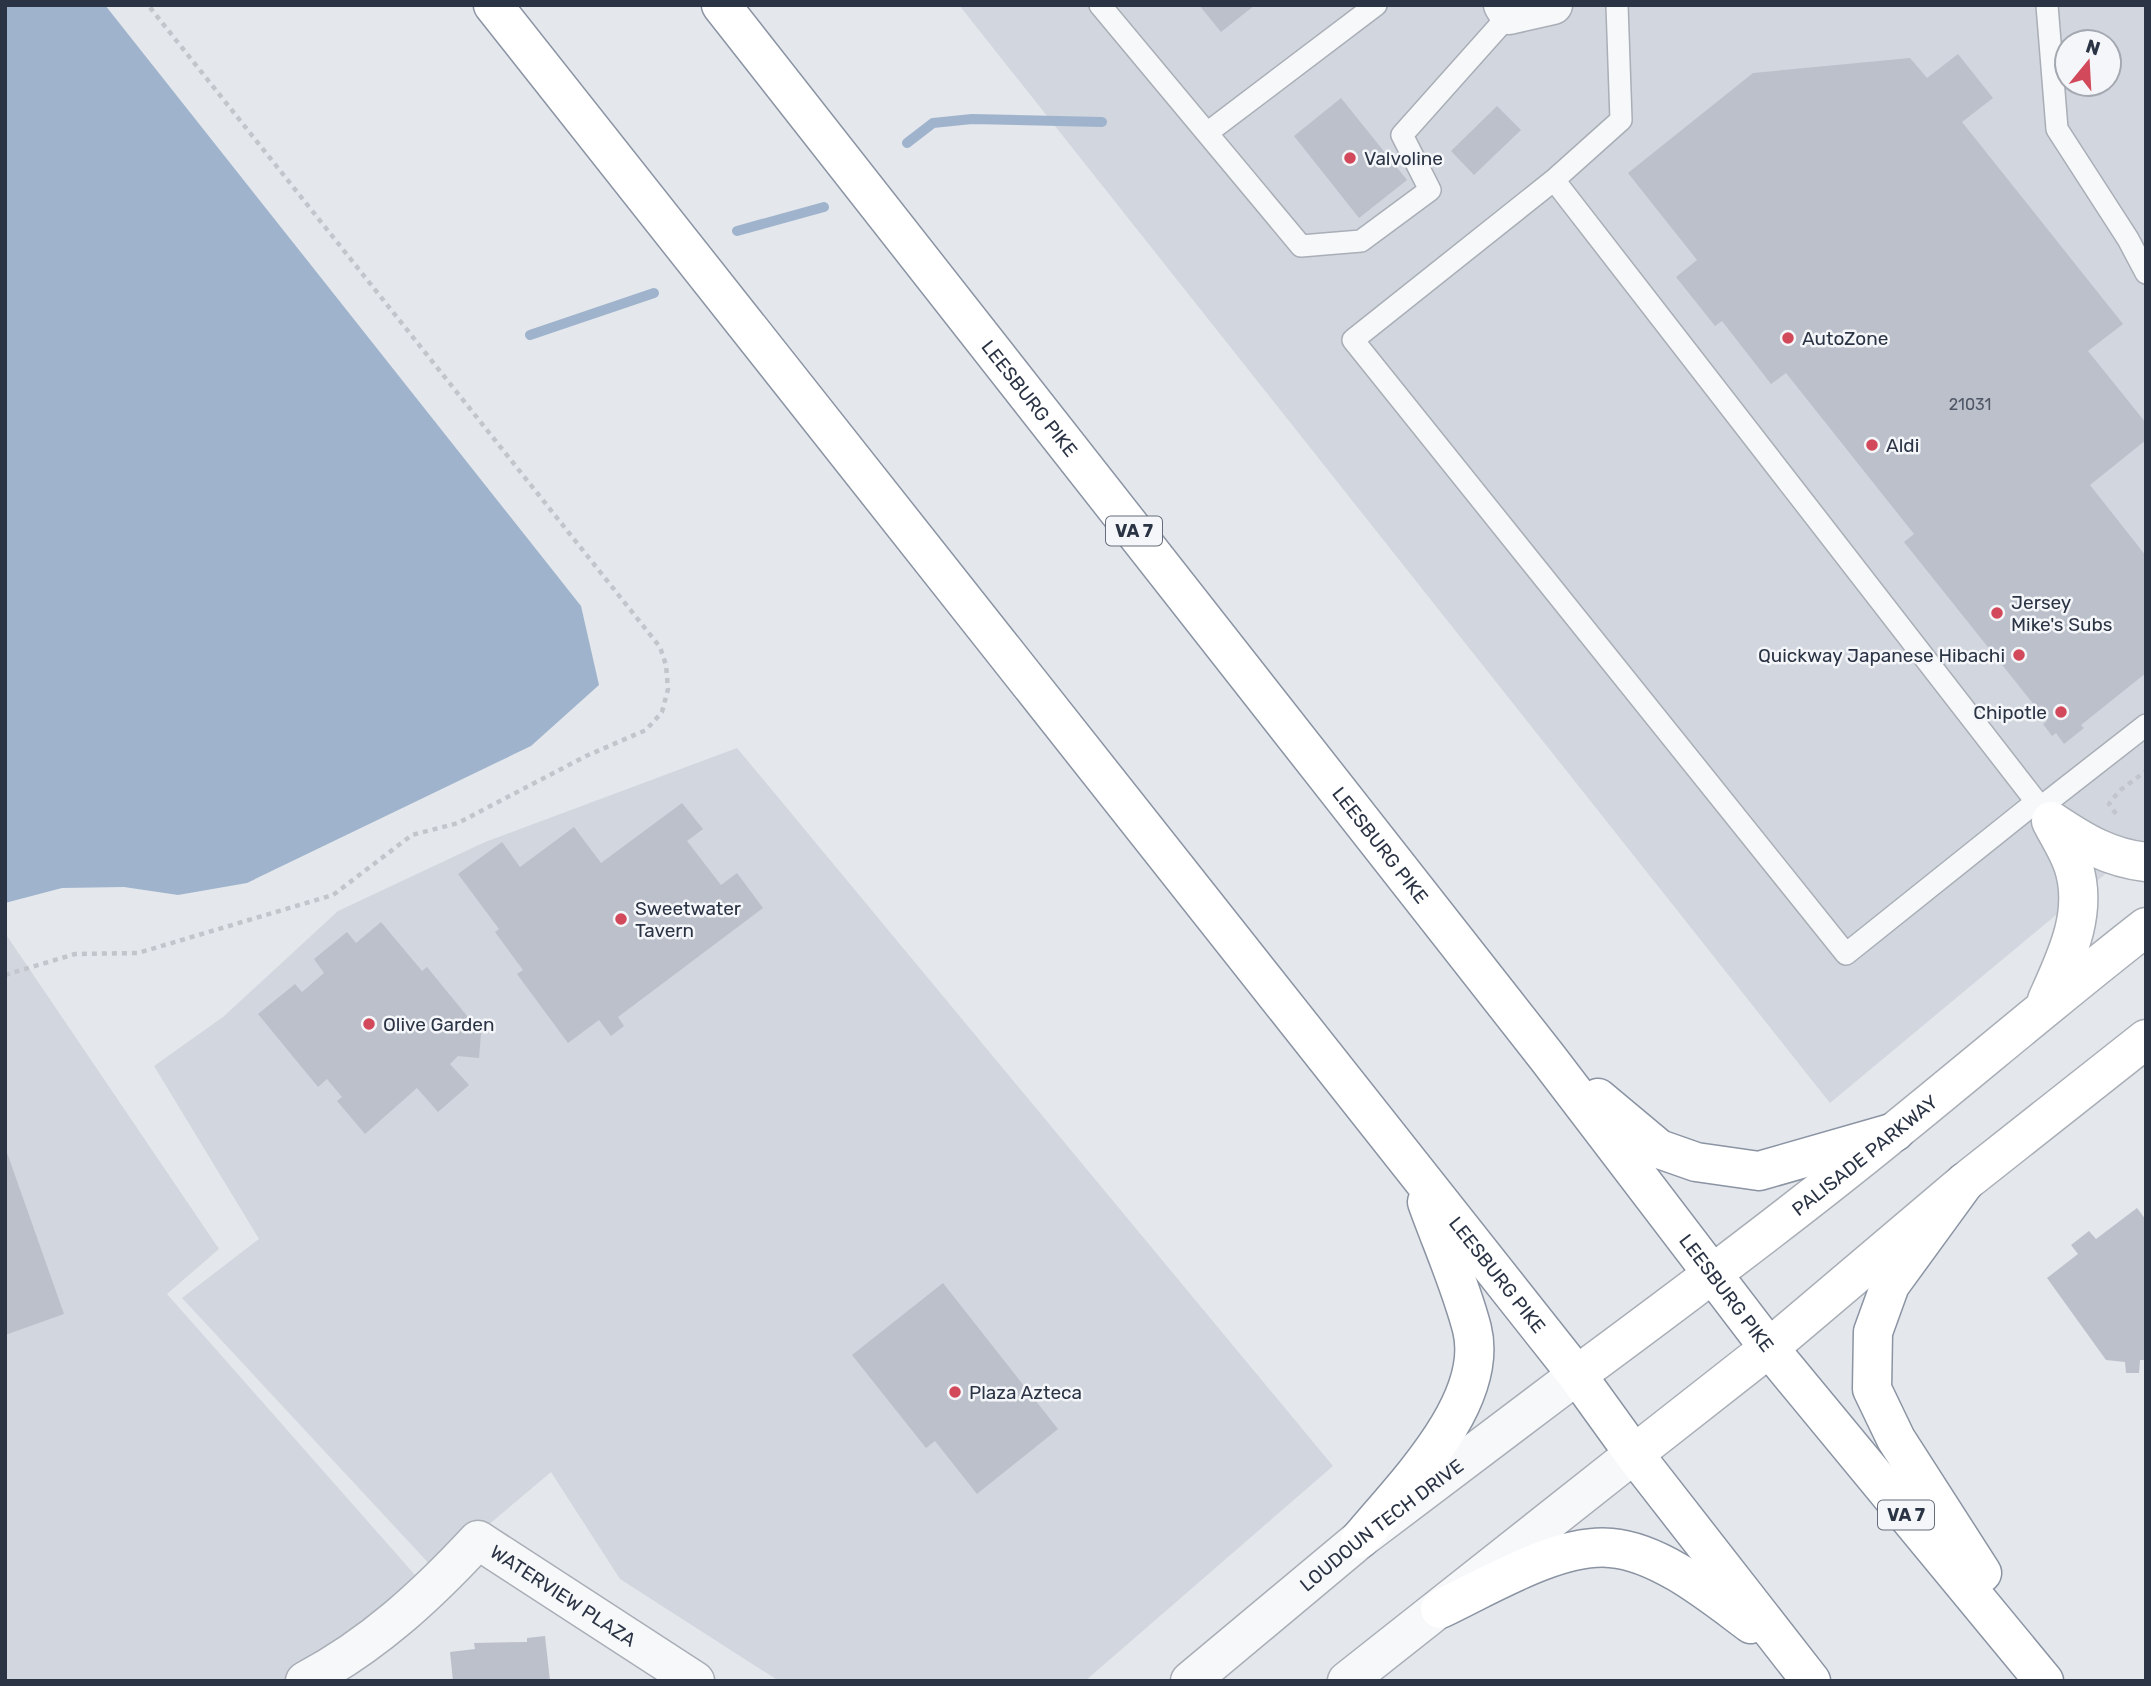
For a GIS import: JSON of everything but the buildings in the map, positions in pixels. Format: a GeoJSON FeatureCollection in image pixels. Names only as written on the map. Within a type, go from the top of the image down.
{"type":"FeatureCollection","features":[{"type":"Feature","properties":{"kind":"main road"},"geometry":{"type":"LineString","coordinates":[[493,5],[1418,1174],[1472,1331],[1472,1375],[1457,1410],[1432,1451],[1360,1539]]}},
{"type":"Feature","properties":{"kind":"main road","name":"LEESBURG PIKE"},"geometry":{"type":"LineString","coordinates":[[721,5],[1547,1057],[1769,1349],[2044,1681]]}},
{"type":"Feature","properties":{"kind":"main road"},"geometry":{"type":"LineString","coordinates":[[2043,810],[2095,850],[2146,862]]}},
{"type":"Feature","properties":{"kind":"main road"},"geometry":{"type":"LineString","coordinates":[[2043,810],[2073,864],[2079,909],[2069,951],[2044,1007]]}},
{"type":"Feature","properties":{"kind":"main road","name":"PALISADE PARKWAY"},"geometry":{"type":"LineString","coordinates":[[1577,1375],[1714,1274],[1895,1132],[2044,1007],[2146,927]]}},
{"type":"Feature","properties":{"kind":"main road"},"geometry":{"type":"LineString","coordinates":[[1634,1454],[1769,1349],[1965,1182],[2146,1039]]}},
{"type":"Feature","properties":{"kind":"main road"},"geometry":{"type":"LineString","coordinates":[[1547,1057],[1659,1149],[1696,1162],[1759,1171],[1895,1132]]}},
{"type":"Feature","properties":{"kind":"main road","name":"LEESBURG PIKE"},"geometry":{"type":"LineString","coordinates":[[1418,1174],[1577,1375]]}},
{"type":"Feature","properties":{"kind":"main road"},"geometry":{"type":"LineString","coordinates":[[1965,1182],[1890,1285],[1873,1332],[1872,1389],[1896,1439],[2051,1681]]}},
{"type":"Feature","properties":{"kind":"main road"},"geometry":{"type":"LineString","coordinates":[[1577,1375],[1634,1454],[1811,1681]]}},
{"type":"Feature","properties":{"kind":"main road"},"geometry":{"type":"LineString","coordinates":[[1440,1609],[1552,1556],[1610,1548],[1642,1556],[1692,1581],[1788,1651]]}},
{"type":"Feature","properties":{"kind":"street"},"geometry":{"type":"LineString","coordinates":[[1506,10],[1553,5]]}},
{"type":"Feature","properties":{"kind":"street","name":"LOUDOUN TECH DRIVE"},"geometry":{"type":"LineString","coordinates":[[1190,1681],[1360,1539],[1577,1375]]}},
{"type":"Feature","properties":{"kind":"street"},"geometry":{"type":"LineString","coordinates":[[1347,1681],[1634,1454]]}},
{"type":"Feature","properties":{"kind":"street","name":"WATERVIEW PLAZA"},"geometry":{"type":"LineString","coordinates":[[305,1681],[335,1665],[384,1631],[430,1592],[478,1540],[695,1681]]}},
{"type":"Feature","properties":{"kind":"lane"},"geometry":{"type":"LineString","coordinates":[[1100,5],[1301,246],[1361,241],[1430,190],[1402,135],[1506,10]]}},
{"type":"Feature","properties":{"kind":"lane"},"geometry":{"type":"LineString","coordinates":[[1207,133],[1376,5]]}},
{"type":"Feature","properties":{"kind":"lane"},"geometry":{"type":"LineString","coordinates":[[1616,5],[1621,120],[1554,180],[1353,340],[1846,954],[2043,810],[2146,725]]}},
{"type":"Feature","properties":{"kind":"lane"},"geometry":{"type":"LineString","coordinates":[[2047,5],[2057,130],[2128,239],[2146,273]]}},
{"type":"Feature","properties":{"kind":"lane"},"geometry":{"type":"LineString","coordinates":[[1554,180],[2043,810]]}},
{"type":"Feature","properties":{"kind":"path"},"geometry":{"type":"LineString","coordinates":[[5,975],[75,954],[138,953],[334,895],[412,835],[458,823],[586,756],[646,730],[662,712],[668,689],[666,665],[660,647],[148,5]]}},
{"type":"Feature","properties":{"kind":"path"},"geometry":{"type":"LineString","coordinates":[[2095,850],[2124,825],[2109,804],[2119,791],[2146,771]]}},
{"type":"Feature","properties":{"kind":"shaded area"},"geometry":{"type":"Polygon","coordinates":[[[959,5],[2146,5],[2146,840],[1830,1103],[959,5]]]}},
{"type":"Feature","properties":{"kind":"shaded area"},"geometry":{"type":"Polygon","coordinates":[[[737,748],[1333,1466],[1085,1681],[779,1681],[620,1579],[551,1472],[435,1570],[182,1298],[259,1239],[154,1066],[223,1017],[338,911],[485,842],[737,748]]]}},
{"type":"Feature","properties":{"kind":"shaded area"},"geometry":{"type":"Polygon","coordinates":[[[7,936],[219,1249],[167,1294],[430,1592],[305,1681],[5,1681],[7,936]]]}},
{"type":"Feature","properties":{"kind":"water"},"geometry":{"type":"Polygon","coordinates":[[[5,5],[105,5],[581,606],[599,685],[531,746],[247,883],[178,895],[124,887],[62,888],[5,903],[5,5]]]}},
{"type":"Feature","properties":{"kind":"waterway"},"geometry":{"type":"LineString","coordinates":[[907,143],[933,123],[972,119],[1102,122]]}},
{"type":"Feature","properties":{"kind":"waterway"},"geometry":{"type":"LineString","coordinates":[[737,231],[824,207]]}},
{"type":"Feature","properties":{"kind":"waterway"},"geometry":{"type":"LineString","coordinates":[[530,335],[654,293]]}},
{"type":"Feature","properties":{"kind":"place","name":"Valvoline"},"geometry":{"type":"Point","coordinates":[1350,158]}},
{"type":"Feature","properties":{"kind":"place","name":"AutoZone"},"geometry":{"type":"Point","coordinates":[1788,338]}},
{"type":"Feature","properties":{"kind":"place","name":"Aldi"},"geometry":{"type":"Point","coordinates":[1872,445]}},
{"type":"Feature","properties":{"kind":"place","name":"Jersey Mike's Subs"},"geometry":{"type":"Point","coordinates":[1997,613]}},
{"type":"Feature","properties":{"kind":"place","name":"Quickway Japanese Hibachi"},"geometry":{"type":"Point","coordinates":[2019,655]}},
{"type":"Feature","properties":{"kind":"place","name":"Chipotle"},"geometry":{"type":"Point","coordinates":[2061,712]}},
{"type":"Feature","properties":{"kind":"place","name":"Sweetwater Tavern"},"geometry":{"type":"Point","coordinates":[621,919]}},
{"type":"Feature","properties":{"kind":"place","name":"Olive Garden"},"geometry":{"type":"Point","coordinates":[369,1024]}},
{"type":"Feature","properties":{"kind":"place","name":"Plaza Azteca"},"geometry":{"type":"Point","coordinates":[955,1392]}}]}
